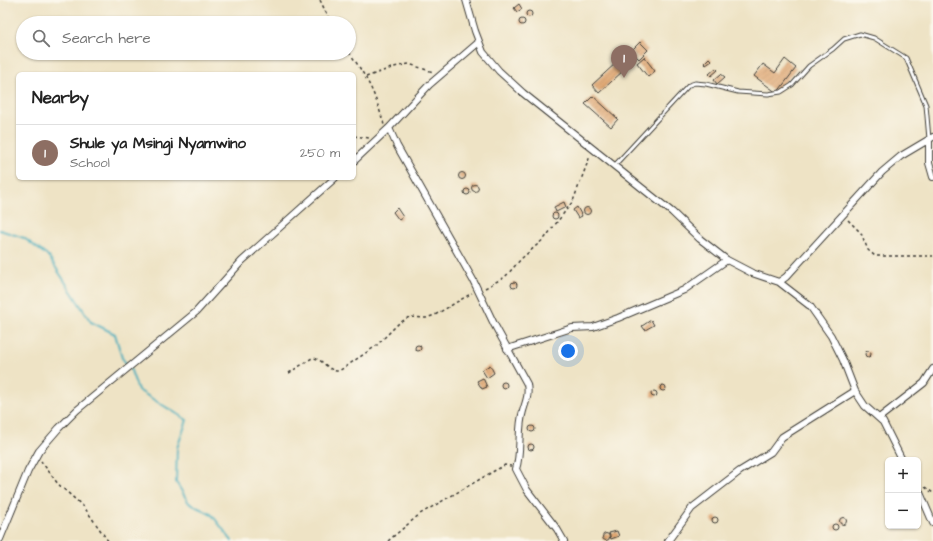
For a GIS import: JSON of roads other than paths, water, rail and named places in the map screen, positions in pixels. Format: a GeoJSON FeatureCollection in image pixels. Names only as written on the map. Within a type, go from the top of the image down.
{"type":"FeatureCollection","features":[{"type":"Feature","properties":{"kind":"street"},"geometry":{"type":"LineString","coordinates":[[466,0],[479,42],[484,52],[499,71],[523,93],[672,212],[700,239],[727,260],[752,273],[779,282],[810,306],[843,360],[855,391],[865,406],[879,418],[887,430],[900,457]]}},
{"type":"Feature","properties":{"kind":"street"},"geometry":{"type":"LineString","coordinates":[[356,159],[387,130],[429,85],[479,42]]}},
{"type":"Feature","properties":{"kind":"street"},"geometry":{"type":"LineString","coordinates":[[387,130],[527,384],[529,392],[520,422],[518,462],[516,469],[527,490],[557,529],[564,541]]}},
{"type":"Feature","properties":{"kind":"street"},"geometry":{"type":"LineString","coordinates":[[931,138],[929,163],[933,178]]}},
{"type":"Feature","properties":{"kind":"street"},"geometry":{"type":"LineString","coordinates":[[779,282],[893,162],[931,138]]}},
{"type":"Feature","properties":{"kind":"street"},"geometry":{"type":"LineString","coordinates":[[0,539],[28,471],[38,454],[77,410],[196,312],[242,261],[333,180]]}},
{"type":"Feature","properties":{"kind":"street"},"geometry":{"type":"LineString","coordinates":[[507,349],[572,328],[593,327],[618,318],[684,290],[727,260]]}},
{"type":"Feature","properties":{"kind":"street"},"geometry":{"type":"LineString","coordinates":[[879,418],[924,383],[933,369]]}},
{"type":"Feature","properties":{"kind":"street"},"geometry":{"type":"LineString","coordinates":[[668,541],[692,508],[740,471],[771,452],[789,433],[855,391]]}},
{"type":"Feature","properties":{"kind":"street"},"geometry":{"type":"LineString","coordinates":[[920,493],[933,523]]}},
{"type":"Feature","properties":{"kind":"lane"},"geometry":{"type":"LineString","coordinates":[[614,166],[689,85],[695,83],[706,84],[738,92],[768,94],[781,92],[792,85],[809,66],[844,39],[860,34],[874,38],[906,58],[926,105],[931,138]]}},
{"type":"Feature","properties":{"kind":"waterway"},"geometry":{"type":"LineString","coordinates":[[0,230],[24,238],[49,257],[91,322],[115,334],[122,358],[130,368],[138,390],[187,420],[177,448],[176,482],[189,503],[212,515],[232,541]]}},
{"type":"Feature","properties":{"kind":"place","name":"Shule ya Msingi Nyamwino"},"geometry":{"type":"Point","coordinates":[624,78]}}]}
